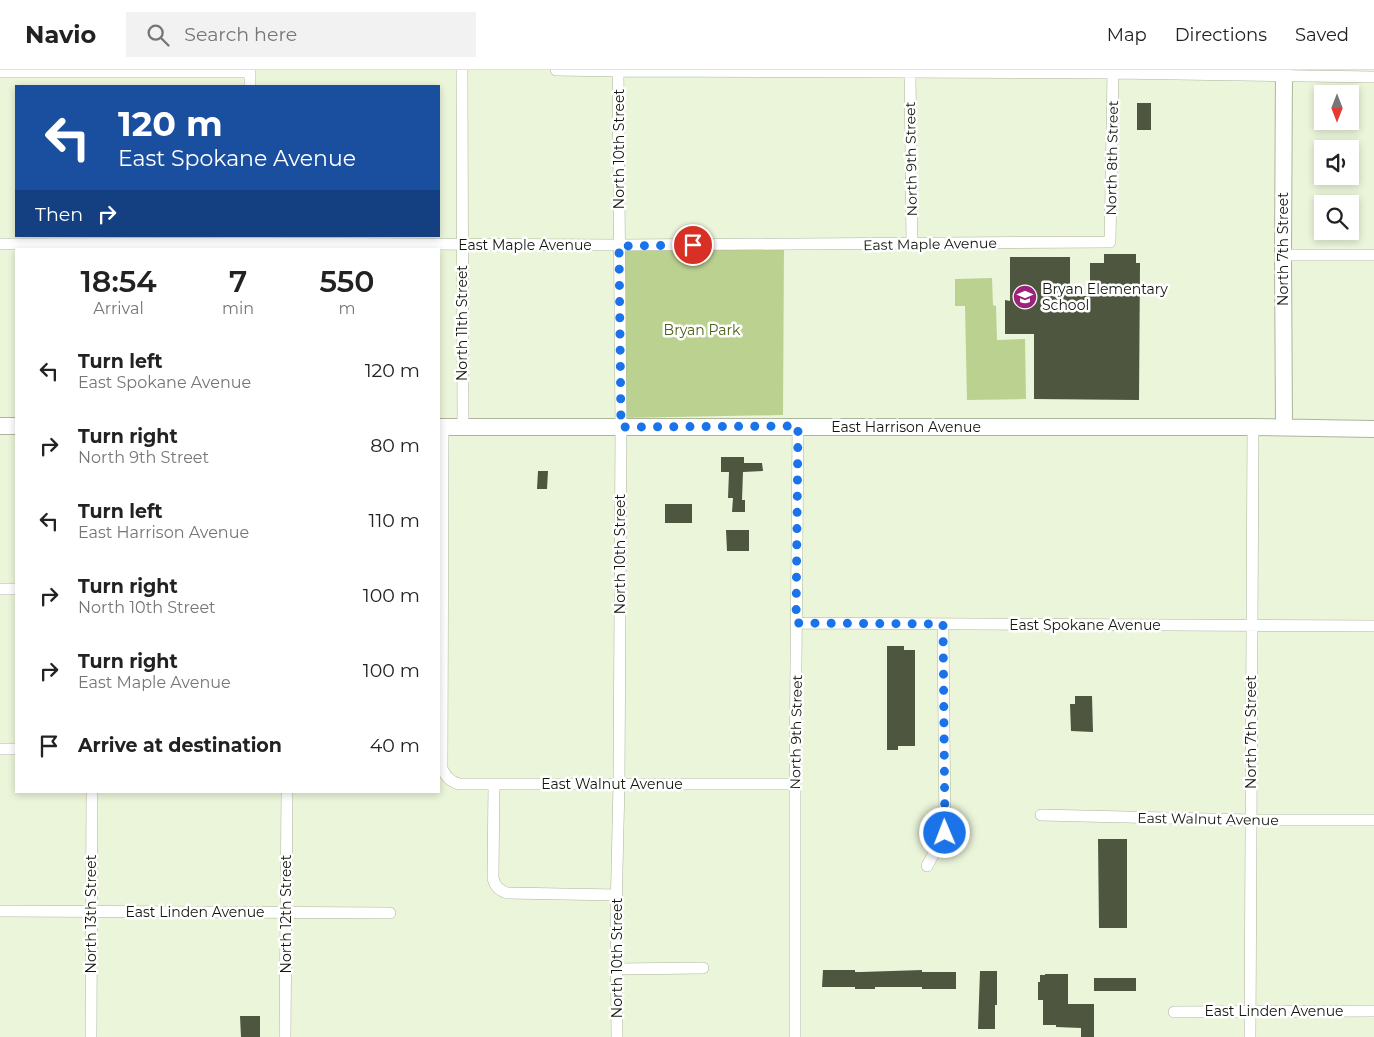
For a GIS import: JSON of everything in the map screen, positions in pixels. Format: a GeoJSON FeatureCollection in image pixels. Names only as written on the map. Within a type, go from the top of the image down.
{"type":"FeatureCollection","features":[{"type":"Feature","properties":{"kind":"street","name":"North 11th Street"},"geometry":{"type":"LineString","coordinates":[[462,70],[463,427]]}},
{"type":"Feature","properties":{"kind":"street"},"geometry":{"type":"LineString","coordinates":[[556,70],[910,73],[1284,73],[1374,77]]}},
{"type":"Feature","properties":{"kind":"street"},"geometry":{"type":"LineString","coordinates":[[0,72],[250,71],[250,85]]}},
{"type":"Feature","properties":{"kind":"street","name":"North 10th Street"},"geometry":{"type":"LineString","coordinates":[[616,1037],[621,427],[618,71]]}},
{"type":"Feature","properties":{"kind":"street","name":"North 9th Street"},"geometry":{"type":"LineString","coordinates":[[910,73],[912,244]]}},
{"type":"Feature","properties":{"kind":"street","name":"North 8th Street"},"geometry":{"type":"LineString","coordinates":[[1110,242],[1113,73]]}},
{"type":"Feature","properties":{"kind":"street","name":"North 7th Street"},"geometry":{"type":"LineString","coordinates":[[1284,73],[1284,427]]}},
{"type":"Feature","properties":{"kind":"street","name":"East Maple Avenue"},"geometry":{"type":"LineString","coordinates":[[0,244],[250,243],[619,246],[1110,242]]}},
{"type":"Feature","properties":{"kind":"street"},"geometry":{"type":"LineString","coordinates":[[1283,255],[1374,255]]}},
{"type":"Feature","properties":{"kind":"street"},"geometry":{"type":"LineString","coordinates":[[0,426],[15,426]]}},
{"type":"Feature","properties":{"kind":"street","name":"North 9th Street"},"geometry":{"type":"LineString","coordinates":[[795,1037],[798,426]]}},
{"type":"Feature","properties":{"kind":"street"},"geometry":{"type":"LineString","coordinates":[[440,766],[441,427]]}},
{"type":"Feature","properties":{"kind":"street","name":"East Harrison Avenue"},"geometry":{"type":"LineString","coordinates":[[441,427],[1374,428]]}},
{"type":"Feature","properties":{"kind":"street","name":"North 7th Street"},"geometry":{"type":"LineString","coordinates":[[1250,1037],[1253,427]]}},
{"type":"Feature","properties":{"kind":"street"},"geometry":{"type":"LineString","coordinates":[[0,589],[15,589]]}},
{"type":"Feature","properties":{"kind":"street","name":"East Spokane Avenue"},"geometry":{"type":"LineString","coordinates":[[796,623],[1374,626]]}},
{"type":"Feature","properties":{"kind":"street"},"geometry":{"type":"LineString","coordinates":[[927,866],[945,833],[943,624]]}},
{"type":"Feature","properties":{"kind":"street"},"geometry":{"type":"LineString","coordinates":[[0,748],[15,749]]}},
{"type":"Feature","properties":{"kind":"street","name":"East Walnut Avenue"},"geometry":{"type":"LineString","coordinates":[[440,766],[448,779],[459,784],[795,784]]}},
{"type":"Feature","properties":{"kind":"street"},"geometry":{"type":"LineString","coordinates":[[494,784],[494,878],[496,887],[507,894],[617,895]]}},
{"type":"Feature","properties":{"kind":"street","name":"North 13th Street"},"geometry":{"type":"LineString","coordinates":[[91,1037],[92,793]]}},
{"type":"Feature","properties":{"kind":"street","name":"North 12th Street"},"geometry":{"type":"LineString","coordinates":[[285,1037],[286,793]]}},
{"type":"Feature","properties":{"kind":"street","name":"East Walnut Avenue"},"geometry":{"type":"LineString","coordinates":[[1041,815],[1251,820],[1374,820]]}},
{"type":"Feature","properties":{"kind":"street","name":"East Linden Avenue"},"geometry":{"type":"LineString","coordinates":[[0,911],[390,913]]}},
{"type":"Feature","properties":{"kind":"street"},"geometry":{"type":"LineString","coordinates":[[617,969],[703,968]]}},
{"type":"Feature","properties":{"kind":"street","name":"East Linden Avenue"},"geometry":{"type":"LineString","coordinates":[[1174,1012],[1374,1011]]}},
{"type":"Feature","properties":{"kind":"green space","name":"Bryan Park"},"geometry":{"type":"Polygon","coordinates":[[[619,245],[784,245],[783,415],[622,418],[619,245]]]}},
{"type":"Feature","properties":{"kind":"green space"},"geometry":{"type":"Polygon","coordinates":[[[992,278],[993,305],[996,306],[997,340],[1025,339],[1026,399],[967,400],[965,306],[955,306],[955,279],[992,278]]]}},
{"type":"Feature","properties":{"kind":"building"},"geometry":{"type":"Polygon","coordinates":[[[1137,103],[1151,103],[1151,130],[1137,130],[1137,103]]]}},
{"type":"Feature","properties":{"kind":"building"},"geometry":{"type":"Polygon","coordinates":[[[1104,254],[1136,254],[1136,263],[1140,263],[1139,400],[1034,399],[1034,334],[1005,334],[1005,300],[1010,301],[1010,257],[1070,257],[1070,296],[1090,296],[1090,263],[1104,263],[1104,254]]]}},
{"type":"Feature","properties":{"kind":"building"},"geometry":{"type":"Polygon","coordinates":[[[721,457],[744,457],[744,463],[762,463],[763,471],[743,472],[742,500],[745,500],[745,512],[732,512],[733,498],[728,498],[729,472],[721,472],[721,457]]]}},
{"type":"Feature","properties":{"kind":"building"},"geometry":{"type":"Polygon","coordinates":[[[538,471],[548,471],[547,489],[537,489],[538,471]]]}},
{"type":"Feature","properties":{"kind":"building"},"geometry":{"type":"Polygon","coordinates":[[[665,504],[692,504],[692,523],[665,523],[665,504]]]}},
{"type":"Feature","properties":{"kind":"building"},"geometry":{"type":"Polygon","coordinates":[[[726,530],[749,530],[749,551],[727,551],[726,530]]]}},
{"type":"Feature","properties":{"kind":"building"},"geometry":{"type":"Polygon","coordinates":[[[887,646],[904,646],[904,650],[915,650],[915,746],[898,746],[898,750],[887,750],[887,646]]]}},
{"type":"Feature","properties":{"kind":"building"},"geometry":{"type":"Polygon","coordinates":[[[1075,696],[1092,696],[1093,732],[1071,731],[1070,704],[1075,704],[1075,696]]]}},
{"type":"Feature","properties":{"kind":"building"},"geometry":{"type":"Polygon","coordinates":[[[1098,839],[1127,839],[1127,928],[1099,928],[1098,839]]]}},
{"type":"Feature","properties":{"kind":"building"},"geometry":{"type":"Polygon","coordinates":[[[823,970],[855,970],[855,972],[922,970],[922,972],[956,972],[956,989],[875,987],[875,989],[855,989],[855,987],[822,987],[823,970]]]}},
{"type":"Feature","properties":{"kind":"building"},"geometry":{"type":"Polygon","coordinates":[[[980,971],[997,971],[995,1029],[978,1029],[980,971]]]}},
{"type":"Feature","properties":{"kind":"building"},"geometry":{"type":"Polygon","coordinates":[[[1068,974],[1068,1004],[1094,1004],[1094,1037],[1081,1037],[1081,1028],[1043,1025],[1043,1000],[1038,1000],[1038,982],[1040,982],[1040,975],[1068,974]]]}},
{"type":"Feature","properties":{"kind":"building"},"geometry":{"type":"Polygon","coordinates":[[[1094,978],[1136,978],[1136,991],[1094,991],[1094,978]]]}},
{"type":"Feature","properties":{"kind":"building"},"geometry":{"type":"Polygon","coordinates":[[[240,1016],[260,1016],[260,1037],[241,1037],[240,1016]]]}},
{"type":"Feature","properties":{"kind":"place","name":"Bryan Elementary School"},"geometry":{"type":"Point","coordinates":[1025,297]}},
{"type":"Feature","properties":{"kind":"route"},"geometry":{"type":"LineString","coordinates":[[693,245],[619,246],[621,427],[798,426],[796,623],[943,624],[945,833]]}}]}
